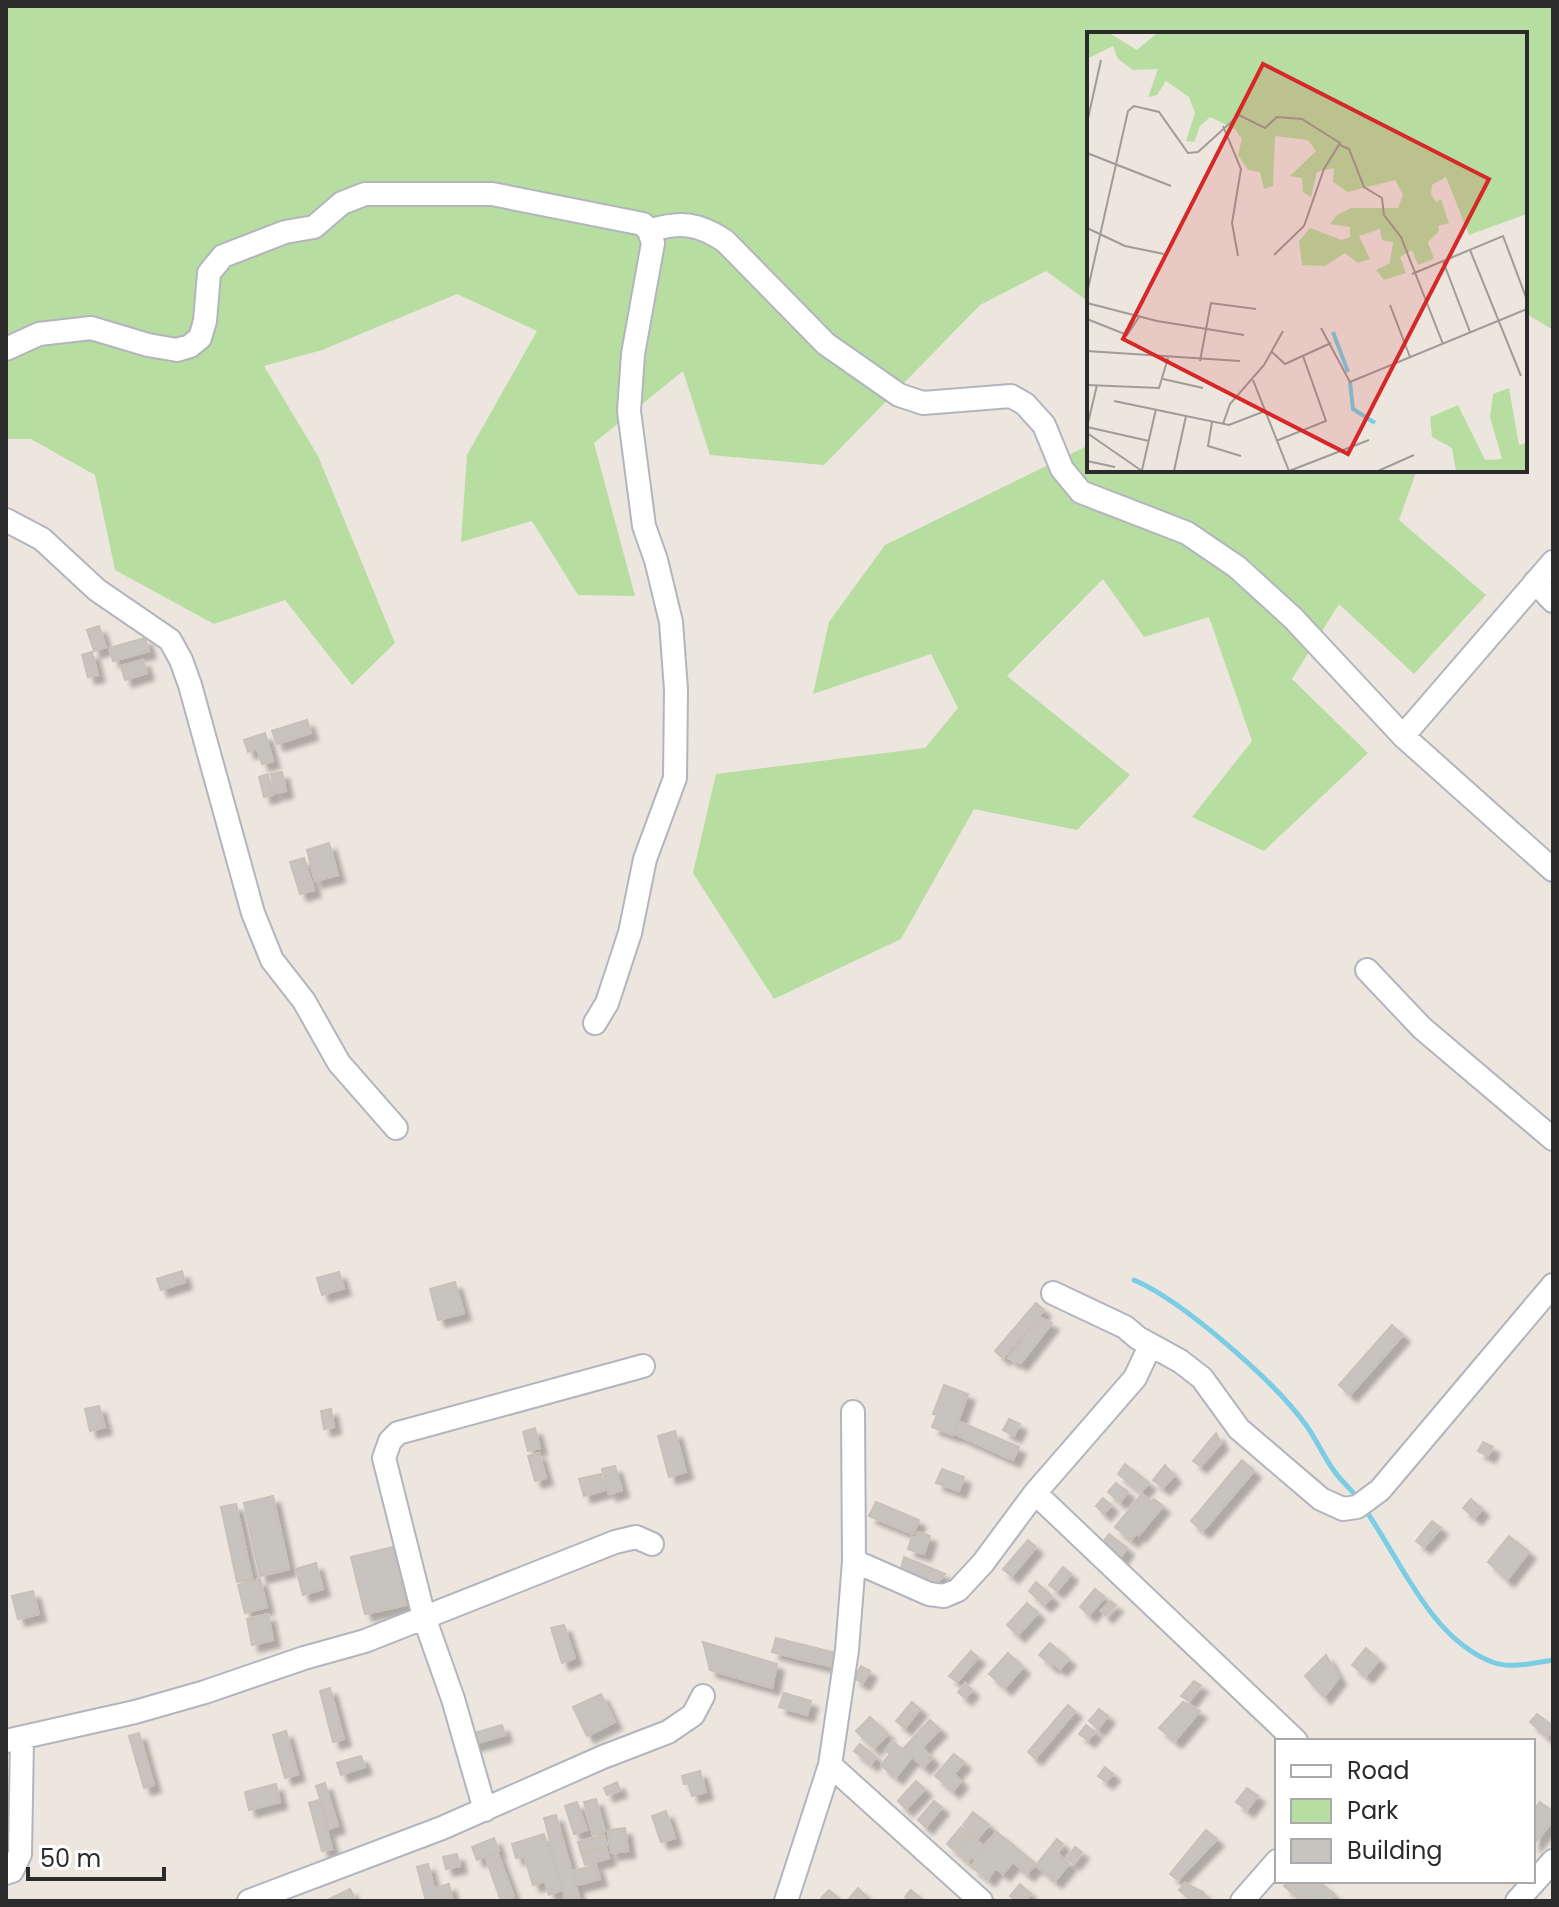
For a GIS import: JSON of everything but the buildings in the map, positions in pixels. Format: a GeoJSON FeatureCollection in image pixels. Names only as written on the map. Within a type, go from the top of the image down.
{"type":"FeatureCollection","features":[{"type":"Feature","properties":{"kind":"street"},"geometry":{"type":"LineString","coordinates":[[6,349],[39,334],[91,328],[148,345],[177,350],[190,346],[200,338],[205,321],[209,273],[223,256],[285,232],[314,227],[342,203],[365,194],[492,194],[643,224],[653,243],[633,354],[629,411],[644,526],[671,622],[676,690],[675,778],[645,859],[630,933],[607,1003],[595,1023]]}},
{"type":"Feature","properties":{"kind":"street"},"geometry":{"type":"LineString","coordinates":[[649,231],[688,224],[705,227],[725,241],[826,344],[899,395],[923,403],[1011,396],[1025,404],[1044,425],[1062,469],[1081,492],[1187,533],[1237,567],[1293,618],[1403,736],[1553,870]]}},
{"type":"Feature","properties":{"kind":"street"},"geometry":{"type":"LineString","coordinates":[[6,520],[42,539],[97,590],[170,640],[190,685],[253,913],[272,960],[304,1001],[339,1063],[396,1128]]}},
{"type":"Feature","properties":{"kind":"street"},"geometry":{"type":"LineString","coordinates":[[1403,736],[1553,562]]}},
{"type":"Feature","properties":{"kind":"street"},"geometry":{"type":"LineString","coordinates":[[1535,582],[1553,601]]}},
{"type":"Feature","properties":{"kind":"street"},"geometry":{"type":"LineString","coordinates":[[1367,970],[1422,1028],[1553,1139]]}},
{"type":"Feature","properties":{"kind":"street"},"geometry":{"type":"LineString","coordinates":[[1053,1293],[1125,1327],[1150,1346],[1180,1361],[1202,1378],[1239,1429],[1321,1499],[1343,1509],[1361,1505],[1405,1463],[1553,1285]]}},
{"type":"Feature","properties":{"kind":"street"},"geometry":{"type":"LineString","coordinates":[[854,1561],[911,1588],[944,1596],[958,1590],[983,1563],[1035,1493],[1135,1378],[1150,1346]]}},
{"type":"Feature","properties":{"kind":"street"},"geometry":{"type":"LineString","coordinates":[[485,1810],[453,1699],[424,1617],[384,1458],[390,1441],[398,1433],[643,1366]]}},
{"type":"Feature","properties":{"kind":"street"},"geometry":{"type":"LineString","coordinates":[[786,1901],[830,1765],[852,1615],[853,1412]]}},
{"type":"Feature","properties":{"kind":"street"},"geometry":{"type":"LineString","coordinates":[[1035,1493],[1294,1739]]}},
{"type":"Feature","properties":{"kind":"street"},"geometry":{"type":"LineString","coordinates":[[6,1873],[12,1871],[20,1854],[14,1740],[135,1712],[365,1641],[615,1542],[636,1537],[652,1544]]}},
{"type":"Feature","properties":{"kind":"street"},"geometry":{"type":"LineString","coordinates":[[249,1901],[302,1892],[603,1757],[679,1727],[693,1715],[703,1696]]}},
{"type":"Feature","properties":{"kind":"street"},"geometry":{"type":"LineString","coordinates":[[830,1765],[980,1901]]}},
{"type":"Feature","properties":{"kind":"street"},"geometry":{"type":"LineString","coordinates":[[1535,1881],[1553,1861]]}},
{"type":"Feature","properties":{"kind":"street"},"geometry":{"type":"LineString","coordinates":[[1242,1901],[1275,1863]]}},
{"type":"Feature","properties":{"kind":"street"},"geometry":{"type":"LineString","coordinates":[[1517,1901],[1533,1883]]}},
{"type":"Feature","properties":{"kind":"green space"},"geometry":{"type":"Polygon","coordinates":[[[6,6],[1553,6],[1553,330],[1527,314],[1527,32],[1087,32],[1087,301],[1046,271],[980,305],[824,465],[710,455],[683,371],[594,443],[635,596],[578,595],[532,521],[461,542],[467,455],[537,331],[457,294],[322,350],[264,366],[318,456],[395,643],[352,685],[285,600],[214,624],[115,570],[95,475],[31,439],[6,439],[6,6]]]}},
{"type":"Feature","properties":{"kind":"green space"},"geometry":{"type":"Polygon","coordinates":[[[1087,446],[1087,472],[1416,472],[1399,520],[1486,595],[1414,674],[1339,604],[1292,679],[1368,753],[1264,851],[1192,817],[1252,741],[1209,617],[1144,637],[1103,579],[1007,676],[1130,775],[1077,830],[974,809],[901,939],[774,999],[693,873],[716,774],[925,748],[958,708],[931,654],[813,694],[829,622],[885,545],[1087,446]]]}},
{"type":"Feature","properties":{"kind":"waterway"},"geometry":{"type":"LineString","coordinates":[[1134,1280],[1154,1290],[1202,1324],[1273,1387],[1306,1425],[1331,1467],[1359,1500]]}},
{"type":"Feature","properties":{"kind":"waterway"},"geometry":{"type":"LineString","coordinates":[[1364,1508],[1419,1596],[1451,1635],[1470,1651],[1506,1665],[1553,1660]]}}]}
